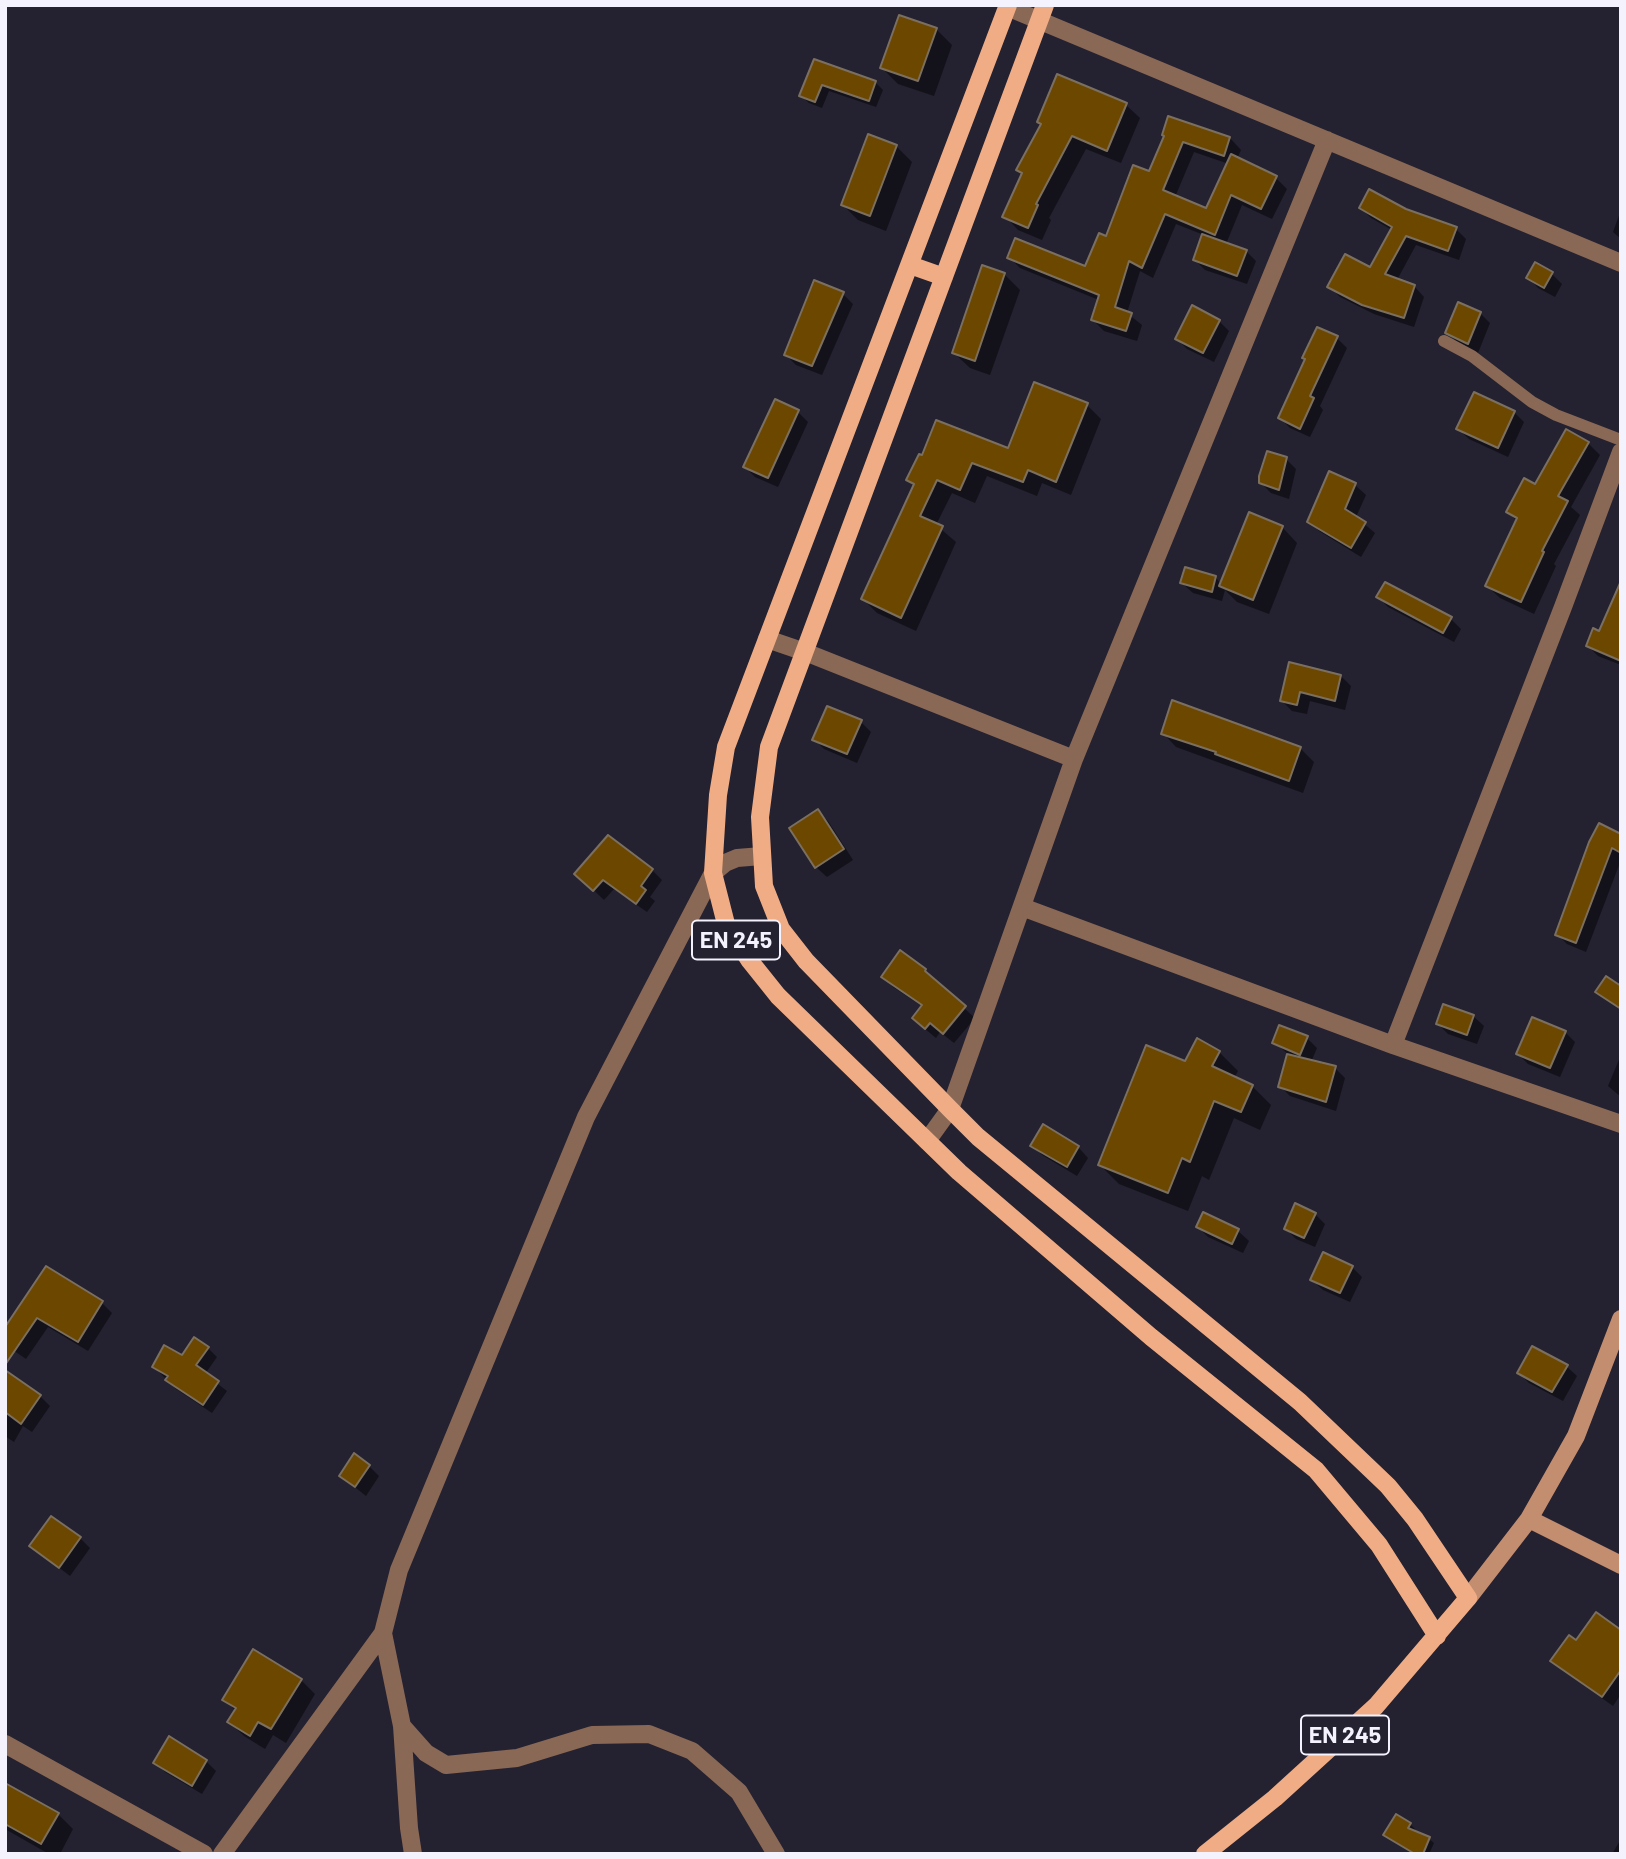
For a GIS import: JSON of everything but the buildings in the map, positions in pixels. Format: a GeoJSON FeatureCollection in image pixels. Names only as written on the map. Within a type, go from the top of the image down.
{"type":"FeatureCollection","features":[{"type":"Feature","properties":{"kind":"main road","name":"EN 245"},"geometry":{"type":"LineString","coordinates":[[1008,6],[726,747],[718,795],[713,873],[726,924],[750,961],[778,996],[959,1172],[1151,1337],[1316,1471],[1379,1545],[1437,1636]]}},
{"type":"Feature","properties":{"kind":"main road","name":"EN 245"},"geometry":{"type":"LineString","coordinates":[[1042,13],[769,747],[760,817],[764,886],[781,929],[806,961],[950,1110],[978,1137],[1300,1402],[1388,1486],[1415,1519],[1468,1598],[1376,1706],[1275,1798],[1205,1854]]}},
{"type":"Feature","properties":{"kind":"main road"},"geometry":{"type":"LineString","coordinates":[[910,265],[944,277]]}},
{"type":"Feature","properties":{"kind":"main road"},"geometry":{"type":"LineString","coordinates":[[1468,1598],[1529,1519],[1576,1436],[1621,1319]]}},
{"type":"Feature","properties":{"kind":"main road"},"geometry":{"type":"LineString","coordinates":[[1529,1519],[1621,1565]]}},
{"type":"Feature","properties":{"kind":"street"},"geometry":{"type":"LineString","coordinates":[[1008,6],[1042,13],[1327,140],[1621,263]]}},
{"type":"Feature","properties":{"kind":"street"},"geometry":{"type":"LineString","coordinates":[[927,1141],[950,1110],[1074,759],[1327,140]]}},
{"type":"Feature","properties":{"kind":"street"},"geometry":{"type":"LineString","coordinates":[[1393,1045],[1621,452]]}},
{"type":"Feature","properties":{"kind":"street"},"geometry":{"type":"LineString","coordinates":[[767,639],[1074,759]]}},
{"type":"Feature","properties":{"kind":"street"},"geometry":{"type":"LineString","coordinates":[[222,1854],[383,1633],[399,1570],[586,1117],[713,873],[725,863],[737,858],[762,856]]}},
{"type":"Feature","properties":{"kind":"street"},"geometry":{"type":"LineString","coordinates":[[1022,908],[1393,1045],[1621,1124]]}},
{"type":"Feature","properties":{"kind":"street"},"geometry":{"type":"LineString","coordinates":[[383,1633],[402,1726],[413,1854]]}},
{"type":"Feature","properties":{"kind":"street"},"geometry":{"type":"LineString","coordinates":[[402,1726],[426,1753],[446,1765],[517,1758],[592,1735],[649,1734],[692,1751],[739,1792],[776,1854]]}},
{"type":"Feature","properties":{"kind":"street"},"geometry":{"type":"LineString","coordinates":[[5,1744],[204,1854]]}},
{"type":"Feature","properties":{"kind":"lane"},"geometry":{"type":"LineString","coordinates":[[1444,341],[1472,356],[1532,402],[1556,415],[1621,440]]}}]}
